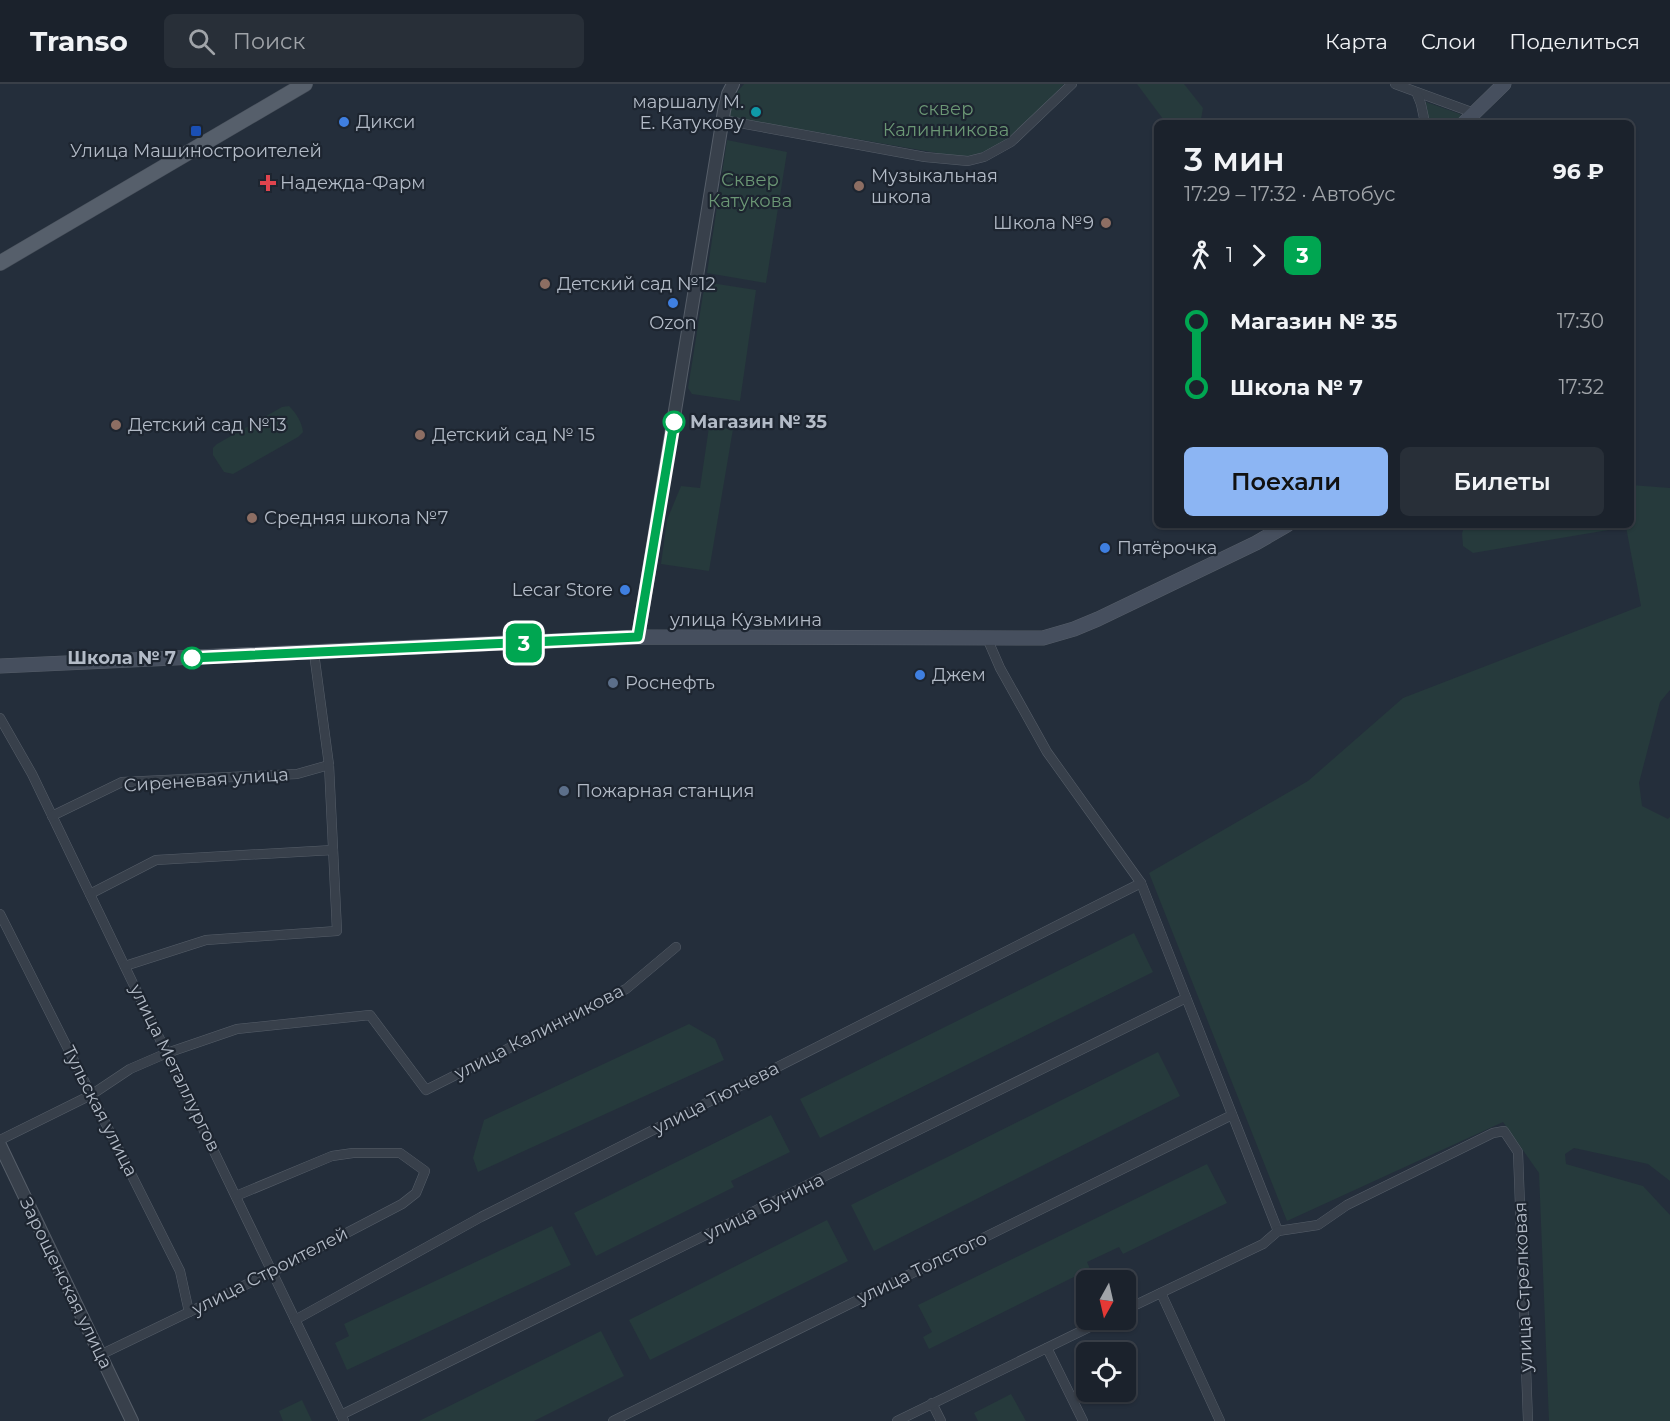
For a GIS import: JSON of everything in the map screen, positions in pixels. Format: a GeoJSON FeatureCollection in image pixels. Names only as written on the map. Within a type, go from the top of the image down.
{"type":"FeatureCollection","features":[{"type":"Feature","properties":{"kind":"main road"},"geometry":{"type":"LineString","coordinates":[[0,263],[305,84]]}},
{"type":"Feature","properties":{"kind":"main road"},"geometry":{"type":"LineString","coordinates":[[1469,118],[1504,84]]}},
{"type":"Feature","properties":{"kind":"main road","name":"улица Кузьмина"},"geometry":{"type":"LineString","coordinates":[[0,666],[638,637],[1043,638],[1074,629],[1227,558],[1282,528]]}},
{"type":"Feature","properties":{"kind":"street"},"geometry":{"type":"LineString","coordinates":[[638,637],[723,120],[728,94],[733,84]]}},
{"type":"Feature","properties":{"kind":"street"},"geometry":{"type":"LineString","coordinates":[[723,120],[925,158],[968,161],[984,157],[1011,142],[1071,84]]}},
{"type":"Feature","properties":{"kind":"street"},"geometry":{"type":"LineString","coordinates":[[1395,84],[1469,118]]}},
{"type":"Feature","properties":{"kind":"street"},"geometry":{"type":"LineString","coordinates":[[1417,93],[1424,120]]}},
{"type":"Feature","properties":{"kind":"street"},"geometry":{"type":"LineString","coordinates":[[987,639],[1000,668],[1047,752],[1141,883],[1278,1231],[1263,1244],[1136,1305]]}},
{"type":"Feature","properties":{"kind":"street"},"geometry":{"type":"LineString","coordinates":[[125,966],[206,940],[337,931],[329,765],[314,652]]}},
{"type":"Feature","properties":{"kind":"street","name":"улица Металлургов"},"geometry":{"type":"LineString","coordinates":[[0,718],[32,774],[342,1418]]}},
{"type":"Feature","properties":{"kind":"street","name":"Сиреневая улица"},"geometry":{"type":"LineString","coordinates":[[52,816],[122,782],[297,774],[329,765]]}},
{"type":"Feature","properties":{"kind":"street"},"geometry":{"type":"LineString","coordinates":[[90,894],[156,860],[333,850]]}},
{"type":"Feature","properties":{"kind":"street","name":"улица Тютчева"},"geometry":{"type":"LineString","coordinates":[[295,1320],[481,1217],[1141,883]]}},
{"type":"Feature","properties":{"kind":"street","name":"Тульская улица"},"geometry":{"type":"LineString","coordinates":[[0,914],[180,1271],[189,1312]]}},
{"type":"Feature","properties":{"kind":"street","name":"улица Калинникова"},"geometry":{"type":"LineString","coordinates":[[167,1053],[237,1029],[370,1015],[426,1090],[626,989],[676,947]]}},
{"type":"Feature","properties":{"kind":"street","name":"улица Бунина"},"geometry":{"type":"LineString","coordinates":[[342,1418],[1186,998]]}},
{"type":"Feature","properties":{"kind":"street"},"geometry":{"type":"LineString","coordinates":[[0,1140],[92,1095],[130,1069],[167,1053]]}},
{"type":"Feature","properties":{"kind":"street","name":"улица Толстого"},"geometry":{"type":"LineString","coordinates":[[613,1421],[1232,1115]]}},
{"type":"Feature","properties":{"kind":"street","name":"улица Стрелковая"},"geometry":{"type":"LineString","coordinates":[[1278,1231],[1318,1226],[1347,1205],[1493,1133],[1504,1131],[1518,1152],[1528,1421]]}},
{"type":"Feature","properties":{"kind":"street","name":"Зарощенская улица"},"geometry":{"type":"LineString","coordinates":[[0,1145],[132,1421]]}},
{"type":"Feature","properties":{"kind":"street","name":"улица Строителей"},"geometry":{"type":"LineString","coordinates":[[100,1355],[272,1272],[402,1204],[416,1193],[425,1171],[400,1153],[353,1153],[332,1156],[236,1196]]}},
{"type":"Feature","properties":{"kind":"street"},"geometry":{"type":"LineString","coordinates":[[1161,1293],[1220,1421]]}},
{"type":"Feature","properties":{"kind":"street"},"geometry":{"type":"LineString","coordinates":[[897,1421],[1084,1330]]}},
{"type":"Feature","properties":{"kind":"street"},"geometry":{"type":"LineString","coordinates":[[1047,1348],[1083,1421]]}},
{"type":"Feature","properties":{"kind":"street"},"geometry":{"type":"LineString","coordinates":[[932,1403],[940,1421]]}},
{"type":"Feature","properties":{"kind":"green space","name":"сквер Калинникова"},"geometry":{"type":"Polygon","coordinates":[[[744,84],[1064,84],[1009,138],[996,146],[968,156],[949,155],[728,117],[732,98],[744,84]]]}},
{"type":"Feature","properties":{"kind":"green space"},"geometry":{"type":"Polygon","coordinates":[[[1137,84],[1184,84],[1203,108],[1200,120],[1164,120],[1137,84]]]}},
{"type":"Feature","properties":{"kind":"green space"},"geometry":{"type":"Polygon","coordinates":[[[1426,102],[1460,114],[1462,118],[1460,120],[1429,120],[1426,102]]]}},
{"type":"Feature","properties":{"kind":"green space","name":"Сквер Катукова"},"geometry":{"type":"Polygon","coordinates":[[[727,140],[787,152],[766,283],[707,273],[727,140]]]}},
{"type":"Feature","properties":{"kind":"green space"},"geometry":{"type":"Polygon","coordinates":[[[711,283],[756,290],[740,401],[692,394],[688,388],[704,288],[711,283]]]}},
{"type":"Feature","properties":{"kind":"green space"},"geometry":{"type":"Polygon","coordinates":[[[289,406],[292,409],[300,421],[303,432],[233,474],[224,472],[213,455],[213,448],[282,407],[289,406]]]}},
{"type":"Feature","properties":{"kind":"green space"},"geometry":{"type":"Polygon","coordinates":[[[709,427],[733,429],[709,571],[661,564],[667,520],[681,486],[700,488],[709,427]]]}},
{"type":"Feature","properties":{"kind":"green space"},"geometry":{"type":"Polygon","coordinates":[[[1634,485],[1670,488],[1670,690],[1660,702],[1639,783],[1642,806],[1668,819],[1670,817],[1670,1181],[1648,1164],[1574,1148],[1565,1154],[1566,1164],[1643,1186],[1670,1215],[1670,1421],[1549,1421],[1539,1173],[1503,1122],[1287,1221],[1149,873],[1308,781],[1403,698],[1641,606],[1626,528],[1634,528],[1634,485]]]}},
{"type":"Feature","properties":{"kind":"green space"},"geometry":{"type":"Polygon","coordinates":[[[1463,528],[1620,528],[1473,553],[1463,546],[1463,528]]]}},
{"type":"Feature","properties":{"kind":"green space"},"geometry":{"type":"Polygon","coordinates":[[[1134,933],[1153,972],[820,1138],[800,1099],[1134,933]]]}},
{"type":"Feature","properties":{"kind":"green space"},"geometry":{"type":"Polygon","coordinates":[[[689,1024],[715,1039],[724,1060],[478,1172],[473,1158],[484,1120],[689,1024]]]}},
{"type":"Feature","properties":{"kind":"green space"},"geometry":{"type":"Polygon","coordinates":[[[1158,1052],[1180,1096],[874,1251],[851,1205],[1158,1052]]]}},
{"type":"Feature","properties":{"kind":"green space"},"geometry":{"type":"Polygon","coordinates":[[[771,1115],[790,1152],[731,1181],[734,1187],[596,1256],[574,1213],[771,1115]]]}},
{"type":"Feature","properties":{"kind":"green space"},"geometry":{"type":"Polygon","coordinates":[[[1207,1164],[1227,1203],[1123,1254],[1119,1247],[1087,1262],[1090,1269],[1076,1270],[1076,1276],[929,1349],[923,1337],[932,1332],[918,1305],[1207,1164]]]}},
{"type":"Feature","properties":{"kind":"green space"},"geometry":{"type":"Polygon","coordinates":[[[827,1220],[848,1261],[650,1360],[629,1320],[827,1220]]]}},
{"type":"Feature","properties":{"kind":"green space"},"geometry":{"type":"Polygon","coordinates":[[[552,1226],[571,1265],[347,1370],[335,1343],[349,1336],[344,1324],[552,1226]]]}},
{"type":"Feature","properties":{"kind":"green space"},"geometry":{"type":"Polygon","coordinates":[[[601,1331],[624,1376],[534,1421],[419,1421],[601,1331]]]}},
{"type":"Feature","properties":{"kind":"green space"},"geometry":{"type":"Polygon","coordinates":[[[1011,1394],[1026,1421],[978,1421],[974,1413],[1011,1394]]]}},
{"type":"Feature","properties":{"kind":"green space"},"geometry":{"type":"Polygon","coordinates":[[[302,1400],[312,1421],[283,1421],[279,1411],[302,1400]]]}},
{"type":"Feature","properties":{"kind":"bus line","name":"3"},"geometry":{"type":"LineString","coordinates":[[192,658],[638,637],[674,422]]}},
{"type":"Feature","properties":{"kind":"place","name":"маршалу М. Е. Катукову"},"geometry":{"type":"Point","coordinates":[756,112]}},
{"type":"Feature","properties":{"kind":"place","name":"Дикси"},"geometry":{"type":"Point","coordinates":[344,122]}},
{"type":"Feature","properties":{"kind":"place","name":"Улица Машиностроителей"},"geometry":{"type":"Point","coordinates":[196,131]}},
{"type":"Feature","properties":{"kind":"place","name":"Надежда-Фарм"},"geometry":{"type":"Point","coordinates":[268,183]}},
{"type":"Feature","properties":{"kind":"place","name":"Музыкальная школа"},"geometry":{"type":"Point","coordinates":[859,186]}},
{"type":"Feature","properties":{"kind":"place","name":"Школа №9"},"geometry":{"type":"Point","coordinates":[1106,223]}},
{"type":"Feature","properties":{"kind":"place","name":"Детский сад №12"},"geometry":{"type":"Point","coordinates":[545,284]}},
{"type":"Feature","properties":{"kind":"place","name":"Ozon"},"geometry":{"type":"Point","coordinates":[673,303]}},
{"type":"Feature","properties":{"kind":"place","name":"Магазин № 35"},"geometry":{"type":"Point","coordinates":[674,422]}},
{"type":"Feature","properties":{"kind":"place","name":"Детский сад №13"},"geometry":{"type":"Point","coordinates":[116,425]}},
{"type":"Feature","properties":{"kind":"place","name":"Детский сад № 15"},"geometry":{"type":"Point","coordinates":[420,435]}},
{"type":"Feature","properties":{"kind":"place","name":"Средняя школа №7"},"geometry":{"type":"Point","coordinates":[252,518]}},
{"type":"Feature","properties":{"kind":"place","name":"Пятёрочка"},"geometry":{"type":"Point","coordinates":[1105,548]}},
{"type":"Feature","properties":{"kind":"place","name":"Lecar Store"},"geometry":{"type":"Point","coordinates":[625,590]}},
{"type":"Feature","properties":{"kind":"place","name":"Школа № 7"},"geometry":{"type":"Point","coordinates":[192,658]}},
{"type":"Feature","properties":{"kind":"place","name":"Джем"},"geometry":{"type":"Point","coordinates":[920,675]}},
{"type":"Feature","properties":{"kind":"place","name":"Роснефть"},"geometry":{"type":"Point","coordinates":[613,683]}},
{"type":"Feature","properties":{"kind":"place","name":"Пожарная станция"},"geometry":{"type":"Point","coordinates":[564,791]}}]}
